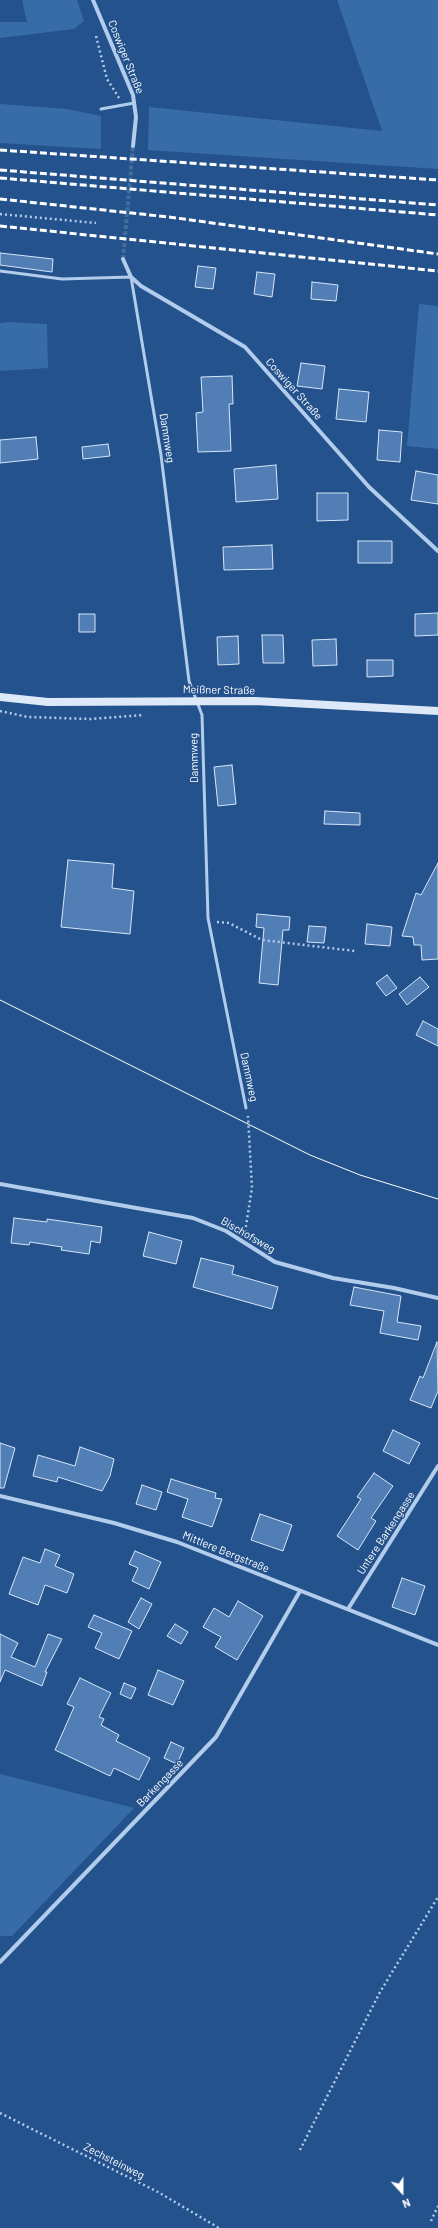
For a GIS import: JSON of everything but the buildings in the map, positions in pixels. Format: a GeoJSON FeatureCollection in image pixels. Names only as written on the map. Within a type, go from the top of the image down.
{"type":"FeatureCollection","features":[{"type":"Feature","properties":{"kind":"main road","name":"Meißner Straße"},"geometry":{"type":"LineString","coordinates":[[0,697],[48,702],[198,700],[438,711]]}},
{"type":"Feature","properties":{"kind":"street","name":"Coswiger Straße"},"geometry":{"type":"LineString","coordinates":[[93,0],[133,95],[136,117],[133,146]]}},
{"type":"Feature","properties":{"kind":"street","name":"Coswiger Straße"},"geometry":{"type":"LineString","coordinates":[[123,259],[132,277],[140,286],[245,347],[369,487],[438,551]]}},
{"type":"Feature","properties":{"kind":"street","name":"Bischofsweg"},"geometry":{"type":"LineString","coordinates":[[0,1184],[174,1213],[207,1223],[244,1242],[275,1262],[333,1278],[394,1288],[438,1298]]}},
{"type":"Feature","properties":{"kind":"street","name":"Untere Barkengasse"},"geometry":{"type":"LineString","coordinates":[[348,1609],[438,1466]]}},
{"type":"Feature","properties":{"kind":"street","name":"Mittlere Bergstraße"},"geometry":{"type":"LineString","coordinates":[[0,1496],[114,1523],[177,1542],[438,1645]]}},
{"type":"Feature","properties":{"kind":"street","name":"Barkengasse"},"geometry":{"type":"LineString","coordinates":[[0,1962],[216,1737],[300,1591]]}},
{"type":"Feature","properties":{"kind":"lane"},"geometry":{"type":"LineString","coordinates":[[101,109],[134,103]]}},
{"type":"Feature","properties":{"kind":"lane"},"geometry":{"type":"LineString","coordinates":[[0,271],[62,279],[132,277]]}},
{"type":"Feature","properties":{"kind":"lane","name":"Dammweg"},"geometry":{"type":"LineString","coordinates":[[132,277],[161,455],[189,681],[198,700],[202,715],[204,848],[208,922],[246,1108]]}},
{"type":"Feature","properties":{"kind":"path"},"geometry":{"type":"LineString","coordinates":[[94,28],[107,79],[123,105]]}},
{"type":"Feature","properties":{"kind":"path"},"geometry":{"type":"LineString","coordinates":[[0,214],[96,223]]}},
{"type":"Feature","properties":{"kind":"path"},"geometry":{"type":"LineString","coordinates":[[0,711],[28,717],[91,719],[148,714]]}},
{"type":"Feature","properties":{"kind":"path"},"geometry":{"type":"LineString","coordinates":[[208,922],[228,923],[262,940],[355,951]]}},
{"type":"Feature","properties":{"kind":"path","name":"Dammweg"},"geometry":{"type":"LineString","coordinates":[[244,1242],[252,1188],[250,1126],[246,1108]]}},
{"type":"Feature","properties":{"kind":"path"},"geometry":{"type":"LineString","coordinates":[[300,2150],[380,1992],[438,1897]]}},
{"type":"Feature","properties":{"kind":"path","name":"Zechsteinweg"},"geometry":{"type":"LineString","coordinates":[[0,2114],[158,2192],[219,2228]]}},
{"type":"Feature","properties":{"kind":"path"},"geometry":{"type":"LineString","coordinates":[[431,2221],[438,2206]]}},
{"type":"Feature","properties":{"kind":"shaded area"},"geometry":{"type":"Polygon","coordinates":[[[22,0],[77,0],[84,21],[74,29],[0,38],[0,22],[27,22],[22,0]]]}},
{"type":"Feature","properties":{"kind":"shaded area"},"geometry":{"type":"Polygon","coordinates":[[[337,0],[438,0],[438,169],[148,150],[149,107],[382,131],[337,0]]]}},
{"type":"Feature","properties":{"kind":"shaded area"},"geometry":{"type":"Polygon","coordinates":[[[0,104],[67,109],[101,116],[101,149],[0,143],[0,104]]]}},
{"type":"Feature","properties":{"kind":"shaded area"},"geometry":{"type":"Polygon","coordinates":[[[419,304],[438,306],[438,449],[407,446],[419,304]]]}},
{"type":"Feature","properties":{"kind":"shaded area"},"geometry":{"type":"Polygon","coordinates":[[[10,322],[47,324],[48,368],[0,371],[0,323],[10,322]]]}},
{"type":"Feature","properties":{"kind":"shaded area"},"geometry":{"type":"Polygon","coordinates":[[[0,1774],[134,1808],[12,1936],[0,1936],[0,1774]]]}},
{"type":"Feature","properties":{"kind":"tunnel"},"geometry":{"type":"LineString","coordinates":[[123,259],[133,146]]}},
{"type":"Feature","properties":{"kind":"tram line"},"geometry":{"type":"LineString","coordinates":[[0,1000],[310,1155],[360,1175],[438,1199]]}},
{"type":"Feature","properties":{"kind":"railway"},"geometry":{"type":"LineString","coordinates":[[0,150],[438,180]]}},
{"type":"Feature","properties":{"kind":"railway"},"geometry":{"type":"LineString","coordinates":[[0,170],[438,205]]}},
{"type":"Feature","properties":{"kind":"railway"},"geometry":{"type":"LineString","coordinates":[[0,178],[438,215]]}},
{"type":"Feature","properties":{"kind":"railway"},"geometry":{"type":"LineString","coordinates":[[0,199],[169,217],[438,254]]}},
{"type":"Feature","properties":{"kind":"railway"},"geometry":{"type":"LineString","coordinates":[[0,226],[438,271]]}}]}
